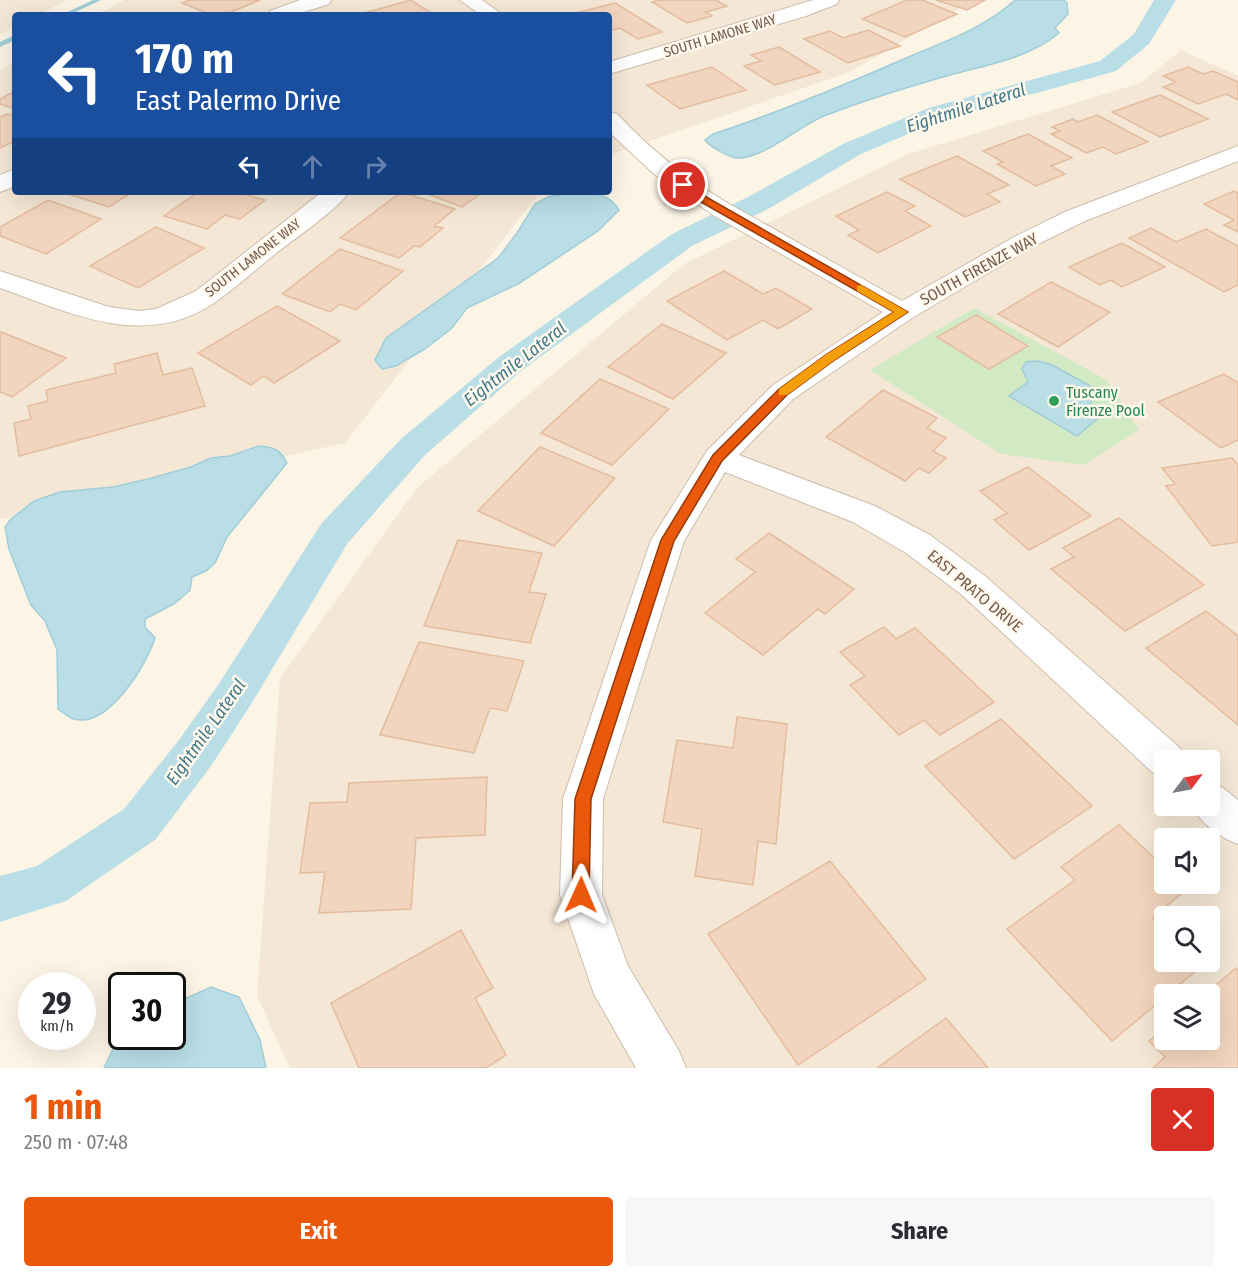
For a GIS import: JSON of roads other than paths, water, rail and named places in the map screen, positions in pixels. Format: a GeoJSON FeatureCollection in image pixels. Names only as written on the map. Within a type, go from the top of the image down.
{"type":"FeatureCollection","features":[{"type":"Feature","properties":{"kind":"street"},"geometry":{"type":"LineString","coordinates":[[284,12],[322,0]]}},
{"type":"Feature","properties":{"kind":"street"},"geometry":{"type":"LineString","coordinates":[[469,0],[489,12]]}},
{"type":"Feature","properties":{"kind":"street","name":"SOUTH LAMONE WAY"},"geometry":{"type":"LineString","coordinates":[[612,67],[799,12],[830,0]]}},
{"type":"Feature","properties":{"kind":"street"},"geometry":{"type":"LineString","coordinates":[[612,122],[639,151],[698,196],[902,312]]}},
{"type":"Feature","properties":{"kind":"street","name":"SOUTH FIRENZE WAY"},"geometry":{"type":"LineString","coordinates":[[662,1068],[610,978],[581,895],[583,799],[668,540],[718,458],[783,392],[902,312],[1025,241],[1076,216],[1235,158]]}},
{"type":"Feature","properties":{"kind":"street","name":"SOUTH LAMONE WAY"},"geometry":{"type":"LineString","coordinates":[[0,279],[108,316],[138,319],[165,315],[205,297],[333,195]]}},
{"type":"Feature","properties":{"kind":"street","name":"EAST PRATO DRIVE"},"geometry":{"type":"LineString","coordinates":[[718,458],[864,514],[918,544],[972,585],[1155,750]]}},
{"type":"Feature","properties":{"kind":"street"},"geometry":{"type":"LineString","coordinates":[[1220,810],[1238,826]]}},
{"type":"Feature","properties":{"kind":"water"},"geometry":{"type":"Polygon","coordinates":[[[1015,0],[1064,0],[1067,3],[1068,14],[1055,28],[1059,33],[1035,49],[1021,55],[902,89],[824,116],[771,147],[749,156],[739,158],[731,156],[715,149],[705,140],[713,134],[810,99],[949,40],[991,19],[1015,0]]]}},
{"type":"Feature","properties":{"kind":"water"},"geometry":{"type":"Polygon","coordinates":[[[598,195],[610,200],[619,210],[598,231],[518,284],[467,308],[451,329],[425,349],[396,366],[382,369],[375,360],[386,338],[498,258],[535,204],[548,197],[598,195]]]}},
{"type":"Feature","properties":{"kind":"water","name":"Tuscany Firenze Pool"},"geometry":{"type":"Polygon","coordinates":[[[1038,361],[1052,365],[1092,387],[1090,396],[1092,406],[1103,414],[1077,436],[1009,396],[1028,382],[1022,369],[1026,362],[1038,361]]]}},
{"type":"Feature","properties":{"kind":"water"},"geometry":{"type":"Polygon","coordinates":[[[259,446],[276,450],[287,463],[227,537],[215,563],[206,571],[192,577],[190,590],[174,604],[145,619],[145,627],[155,638],[135,678],[112,705],[100,714],[87,719],[74,719],[58,709],[57,650],[45,621],[31,605],[9,549],[5,527],[10,520],[34,501],[60,492],[113,487],[148,479],[191,467],[211,458],[230,456],[259,446]]]}},
{"type":"Feature","properties":{"kind":"water"},"geometry":{"type":"Polygon","coordinates":[[[211,987],[239,997],[260,1040],[266,1068],[104,1068],[113,1050],[186,1050],[186,998],[211,987]]]}},
{"type":"Feature","properties":{"kind":"waterway"},"geometry":{"type":"LineString","coordinates":[[71,12],[98,0]]}},
{"type":"Feature","properties":{"kind":"waterway","name":"Eightmile Lateral"},"geometry":{"type":"LineString","coordinates":[[0,899],[49,885],[140,824],[195,753],[235,694],[334,534],[413,447],[510,364],[682,240],[760,202],[852,149],[937,113],[1108,66],[1138,44],[1165,0]]}},
{"type":"Feature","properties":{"kind":"waterway"},"geometry":{"type":"LineString","coordinates":[[0,45],[12,39]]}},
{"type":"Feature","properties":{"kind":"place","name":"Tuscany Firenze Pool"},"geometry":{"type":"Point","coordinates":[1054,401]}}]}
